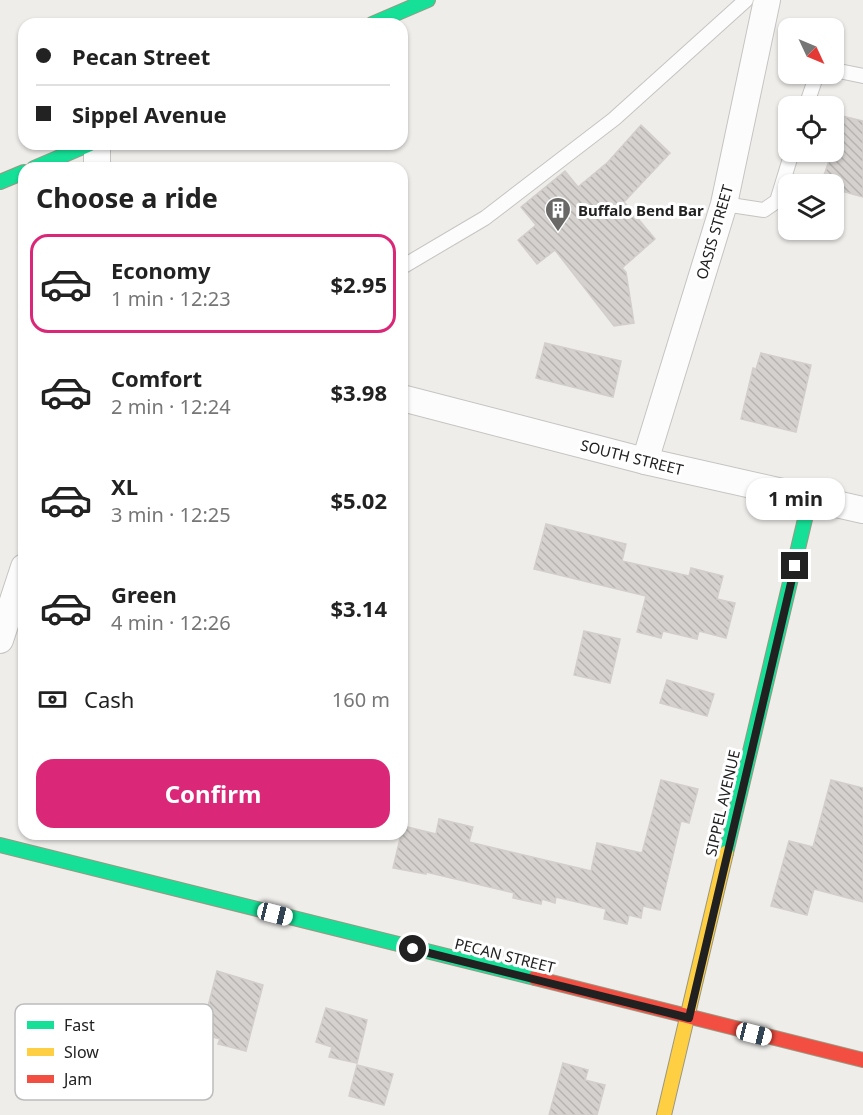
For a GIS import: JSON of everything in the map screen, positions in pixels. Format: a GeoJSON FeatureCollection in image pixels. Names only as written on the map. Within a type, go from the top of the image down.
{"type":"FeatureCollection","features":[{"type":"Feature","properties":{"kind":"street"},"geometry":{"type":"LineString","coordinates":[[386,18],[428,0]]}},
{"type":"Feature","properties":{"kind":"street","name":"OASIS STREET"},"geometry":{"type":"LineString","coordinates":[[645,461],[724,204],[767,0]]}},
{"type":"Feature","properties":{"kind":"street"},"geometry":{"type":"LineString","coordinates":[[48,162],[76,150]]}},
{"type":"Feature","properties":{"kind":"street"},"geometry":{"type":"LineString","coordinates":[[0,182],[18,174]]}},
{"type":"Feature","properties":{"kind":"street","name":"SOUTH STREET"},"geometry":{"type":"LineString","coordinates":[[408,400],[645,461],[863,510]]}},
{"type":"Feature","properties":{"kind":"street","name":"SIPPEL AVENUE"},"geometry":{"type":"LineString","coordinates":[[664,1115],[689,1018],[810,498]]}},
{"type":"Feature","properties":{"kind":"street"},"geometry":{"type":"LineString","coordinates":[[0,640],[18,585]]}},
{"type":"Feature","properties":{"kind":"street","name":"PECAN STREET"},"geometry":{"type":"LineString","coordinates":[[0,845],[863,1060]]}},
{"type":"Feature","properties":{"kind":"lane"},"geometry":{"type":"LineString","coordinates":[[408,263],[485,218],[614,119],[746,0]]}},
{"type":"Feature","properties":{"kind":"lane"},"geometry":{"type":"LineString","coordinates":[[844,72],[863,76]]}},
{"type":"Feature","properties":{"kind":"lane"},"geometry":{"type":"LineString","coordinates":[[724,204],[764,210],[777,201],[789,162]]}},
{"type":"Feature","properties":{"kind":"building"},"geometry":{"type":"Polygon","coordinates":[[[844,116],[863,121],[863,197],[844,192],[844,174],[824,174],[829,162],[844,162],[844,116]]]}},
{"type":"Feature","properties":{"kind":"building"},"geometry":{"type":"Polygon","coordinates":[[[641,125],[670,153],[624,202],[655,239],[622,268],[626,272],[634,323],[614,326],[555,250],[537,264],[518,240],[536,225],[521,207],[565,171],[578,187],[608,162],[641,125]]]}},
{"type":"Feature","properties":{"kind":"building"},"geometry":{"type":"Polygon","coordinates":[[[545,343],[621,361],[613,397],[536,378],[545,343]]]}},
{"type":"Feature","properties":{"kind":"building"},"geometry":{"type":"Polygon","coordinates":[[[761,353],[811,365],[796,432],[741,419],[753,368],[756,369],[761,353]]]}},
{"type":"Feature","properties":{"kind":"building"},"geometry":{"type":"Polygon","coordinates":[[[546,524],[626,544],[622,561],[689,576],[691,568],[723,576],[717,599],[735,603],[726,638],[699,631],[697,639],[663,631],[661,638],[637,632],[646,596],[534,569],[546,524]]]}},
{"type":"Feature","properties":{"kind":"building"},"geometry":{"type":"Polygon","coordinates":[[[584,631],[620,639],[610,683],[574,675],[584,631]]]}},
{"type":"Feature","properties":{"kind":"building"},"geometry":{"type":"Polygon","coordinates":[[[667,680],[714,694],[707,716],[660,703],[667,680]]]}},
{"type":"Feature","properties":{"kind":"building"},"geometry":{"type":"Polygon","coordinates":[[[661,780],[698,789],[689,823],[681,821],[660,910],[643,906],[641,918],[629,915],[627,924],[604,919],[606,909],[556,897],[555,903],[542,899],[541,904],[513,898],[514,893],[426,872],[426,874],[393,868],[400,840],[408,840],[408,827],[436,834],[439,819],[473,827],[469,842],[591,871],[597,843],[642,853],[661,780]]]}},
{"type":"Feature","properties":{"kind":"building"},"geometry":{"type":"Polygon","coordinates":[[[831,780],[863,788],[863,902],[814,889],[807,915],[771,906],[789,841],[813,847],[831,780]]]}},
{"type":"Feature","properties":{"kind":"building"},"geometry":{"type":"Polygon","coordinates":[[[217,971],[263,985],[246,1051],[218,1044],[220,1039],[213,1037],[213,1004],[209,1004],[217,971]]]}},
{"type":"Feature","properties":{"kind":"building"},"geometry":{"type":"Polygon","coordinates":[[[326,1008],[367,1020],[357,1063],[329,1057],[332,1047],[316,1042],[326,1008]]]}},
{"type":"Feature","properties":{"kind":"building"},"geometry":{"type":"Polygon","coordinates":[[[563,1063],[588,1070],[585,1080],[605,1085],[597,1115],[549,1115],[563,1063]]]}},
{"type":"Feature","properties":{"kind":"building"},"geometry":{"type":"Polygon","coordinates":[[[357,1065],[393,1074],[384,1105],[349,1096],[357,1065]]]}},
{"type":"Feature","properties":{"kind":"traffic: fast"},"geometry":{"type":"LineString","coordinates":[[386,18],[428,0]]}},
{"type":"Feature","properties":{"kind":"traffic: fast"},"geometry":{"type":"LineString","coordinates":[[48,162],[76,150]]}},
{"type":"Feature","properties":{"kind":"traffic: fast"},"geometry":{"type":"LineString","coordinates":[[0,182],[18,174]]}},
{"type":"Feature","properties":{"kind":"traffic: fast"},"geometry":{"type":"LineString","coordinates":[[726,853],[810,498]]}},
{"type":"Feature","properties":{"kind":"traffic: fast"},"geometry":{"type":"LineString","coordinates":[[0,845],[535,978]]}},
{"type":"Feature","properties":{"kind":"traffic: slow"},"geometry":{"type":"LineString","coordinates":[[664,1115],[726,853]]}},
{"type":"Feature","properties":{"kind":"traffic: jam"},"geometry":{"type":"LineString","coordinates":[[535,978],[863,1060]]}},
{"type":"Feature","properties":{"kind":"place","name":"Buffalo Bend Bar"},"geometry":{"type":"Point","coordinates":[558,233]}},
{"type":"Feature","properties":{"kind":"route"},"geometry":{"type":"LineString","coordinates":[[413,949],[689,1018],[795,566]]}}]}
